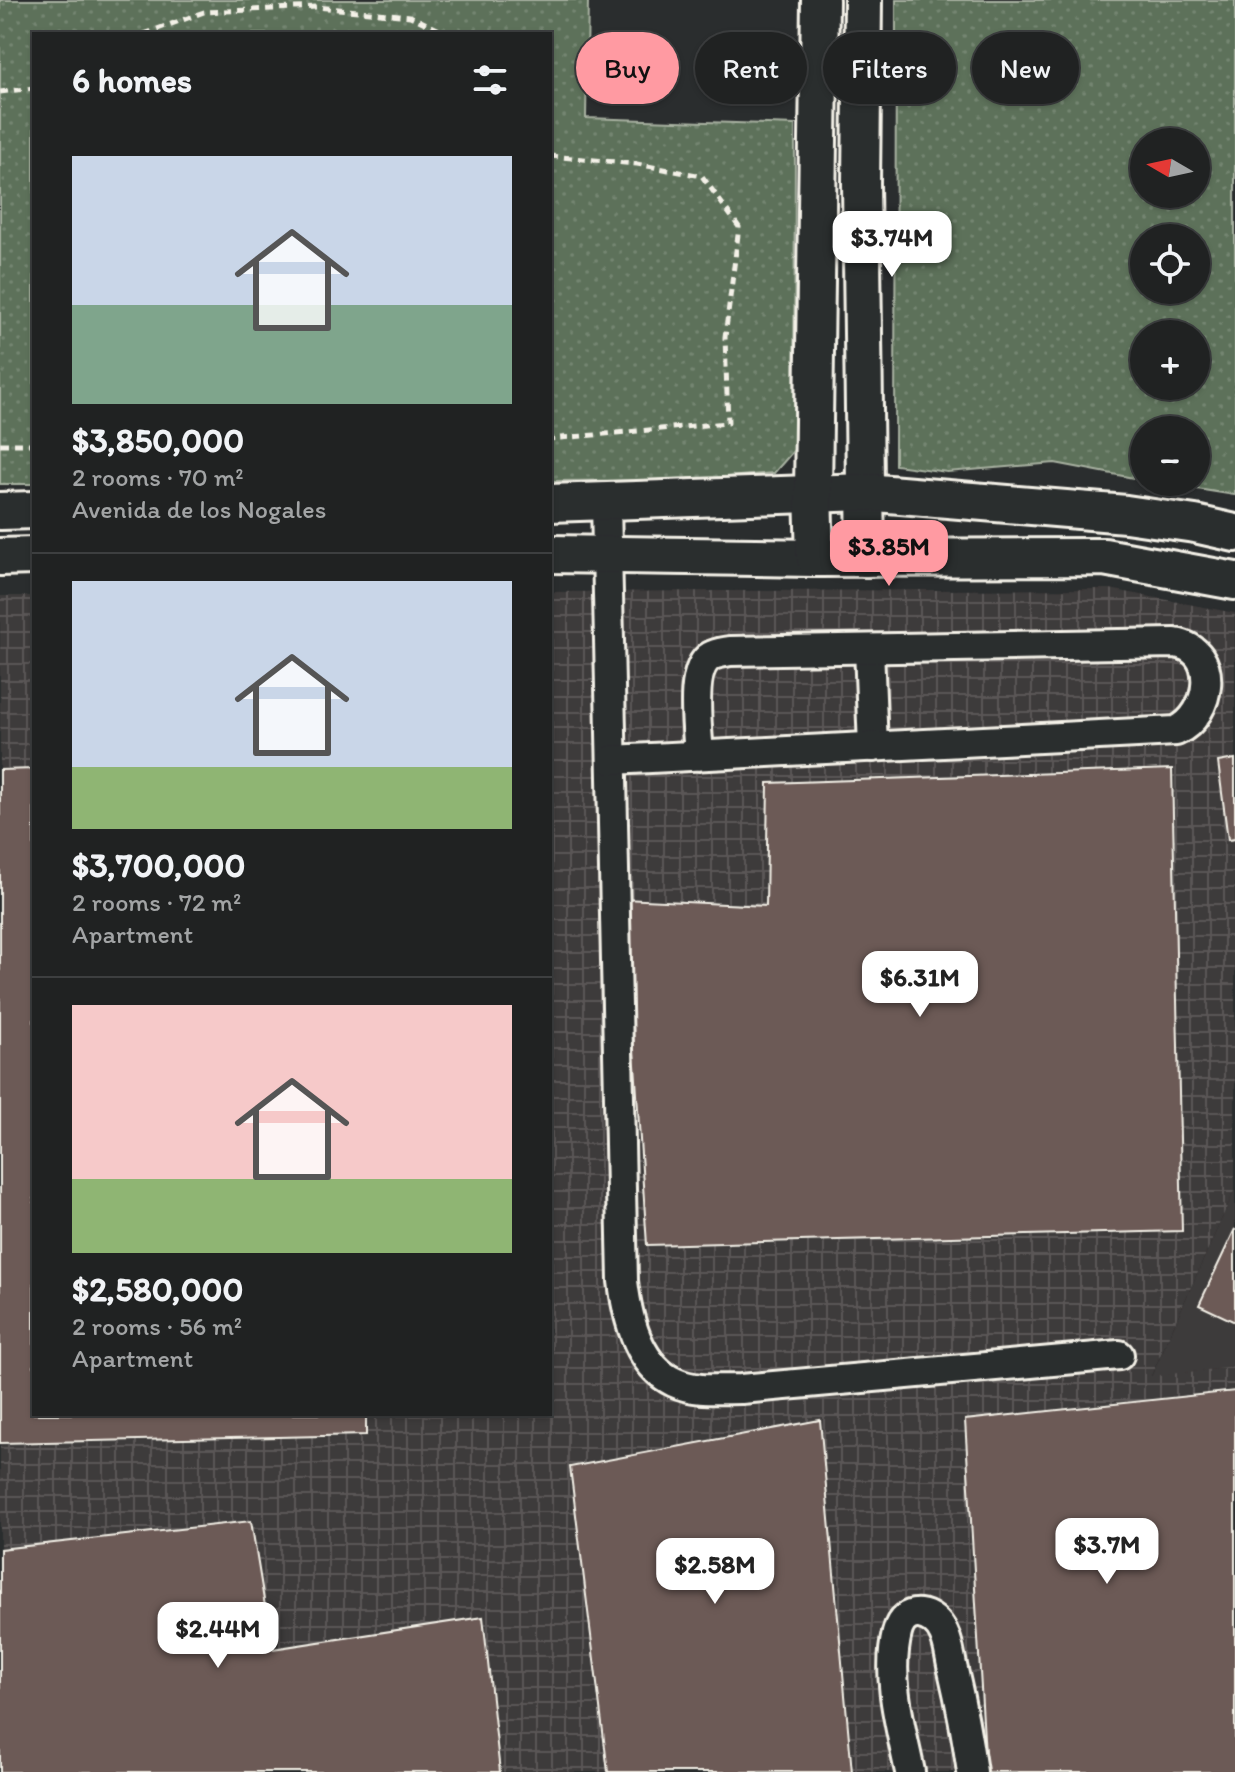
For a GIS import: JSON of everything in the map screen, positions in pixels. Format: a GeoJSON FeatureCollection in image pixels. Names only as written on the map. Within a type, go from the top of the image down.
{"type":"FeatureCollection","features":[{"type":"Feature","properties":{"kind":"main road"},"geometry":{"type":"LineString","coordinates":[[815,558],[813,492],[820,0]]}},
{"type":"Feature","properties":{"kind":"main road"},"geometry":{"type":"LineString","coordinates":[[863,0],[861,183],[866,558]]}},
{"type":"Feature","properties":{"kind":"main road"},"geometry":{"type":"LineString","coordinates":[[817,184],[861,183]]}},
{"type":"Feature","properties":{"kind":"main road"},"geometry":{"type":"LineString","coordinates":[[552,503],[865,492],[1126,514],[1235,533]]}},
{"type":"Feature","properties":{"kind":"main road"},"geometry":{"type":"LineString","coordinates":[[0,511],[32,510]]}},
{"type":"Feature","properties":{"kind":"main road"},"geometry":{"type":"LineString","coordinates":[[552,554],[815,558],[1104,557],[1235,581]]}},
{"type":"Feature","properties":{"kind":"main road"},"geometry":{"type":"LineString","coordinates":[[0,557],[32,556]]}},
{"type":"Feature","properties":{"kind":"lane"},"geometry":{"type":"LineString","coordinates":[[606,503],[623,1281],[626,1307],[651,1364],[673,1382],[701,1390],[1119,1355]]}},
{"type":"Feature","properties":{"kind":"lane"},"geometry":{"type":"LineString","coordinates":[[612,760],[699,756],[1176,731],[1188,726],[1200,710],[1205,666],[1198,653],[1188,645],[1175,643],[730,651],[710,656],[699,669],[696,693],[699,756]]}},
{"type":"Feature","properties":{"kind":"lane"},"geometry":{"type":"LineString","coordinates":[[869,649],[873,747]]}},
{"type":"Feature","properties":{"kind":"lane"},"geometry":{"type":"LineString","coordinates":[[910,1772],[897,1707],[894,1662],[900,1625],[906,1616],[914,1613],[925,1613],[936,1620],[945,1635],[965,1722],[972,1772]]}},
{"type":"Feature","properties":{"kind":"path"},"geometry":{"type":"LineString","coordinates":[[149,32],[204,12],[317,7],[410,16],[444,32]]}},
{"type":"Feature","properties":{"kind":"path"},"geometry":{"type":"LineString","coordinates":[[0,92],[32,88]]}},
{"type":"Feature","properties":{"kind":"path"},"geometry":{"type":"LineString","coordinates":[[552,156],[637,164],[702,176],[739,227],[725,337],[728,423],[552,439]]}},
{"type":"Feature","properties":{"kind":"path"},"geometry":{"type":"LineString","coordinates":[[0,444],[32,444]]}},
{"type":"Feature","properties":{"kind":"shaded area"},"geometry":{"type":"Polygon","coordinates":[[[1110,589],[1235,613],[1235,1189],[1151,1376],[1235,1367],[1235,1772],[0,1772],[0,596],[32,596],[32,1416],[552,1416],[552,592],[1110,589]]]}},
{"type":"Feature","properties":{"kind":"shaded area"},"geometry":{"type":"Polygon","coordinates":[[[1235,1189],[1235,1367],[1151,1377],[1235,1189]]]}},
{"type":"Feature","properties":{"kind":"green space"},"geometry":{"type":"Polygon","coordinates":[[[0,0],[588,0],[587,32],[576,32],[576,104],[586,104],[586,118],[795,125],[794,450],[774,473],[694,480],[552,481],[552,32],[32,32],[32,484],[0,484],[0,0]]]}},
{"type":"Feature","properties":{"kind":"green space"},"geometry":{"type":"Polygon","coordinates":[[[896,0],[1235,0],[1235,495],[1210,491],[1210,416],[1130,416],[1130,477],[1055,463],[947,472],[895,465],[896,104],[956,104],[956,32],[896,32],[896,0]]]}},
{"type":"Feature","properties":{"kind":"building"},"geometry":{"type":"Polygon","coordinates":[[[1235,759],[1235,839],[1228,840],[1218,762],[1235,759]]]}},
{"type":"Feature","properties":{"kind":"building"},"geometry":{"type":"Polygon","coordinates":[[[32,769],[32,1416],[366,1416],[366,1435],[0,1443],[0,770],[32,769]]]}},
{"type":"Feature","properties":{"kind":"building"},"geometry":{"type":"Polygon","coordinates":[[[1172,769],[1182,1231],[647,1245],[624,899],[766,906],[768,783],[1172,769]]]}},
{"type":"Feature","properties":{"kind":"building"},"geometry":{"type":"Polygon","coordinates":[[[1235,1229],[1235,1322],[1199,1305],[1235,1229]]]}},
{"type":"Feature","properties":{"kind":"building"},"geometry":{"type":"Polygon","coordinates":[[[1235,1391],[1235,1772],[986,1772],[965,1420],[1235,1391]]]}},
{"type":"Feature","properties":{"kind":"building"},"geometry":{"type":"Polygon","coordinates":[[[820,1420],[852,1772],[608,1772],[570,1467],[820,1420]]]}},
{"type":"Feature","properties":{"kind":"building"},"geometry":{"type":"Polygon","coordinates":[[[251,1521],[272,1649],[483,1617],[500,1772],[0,1772],[0,1549],[251,1521]]]}}]}
